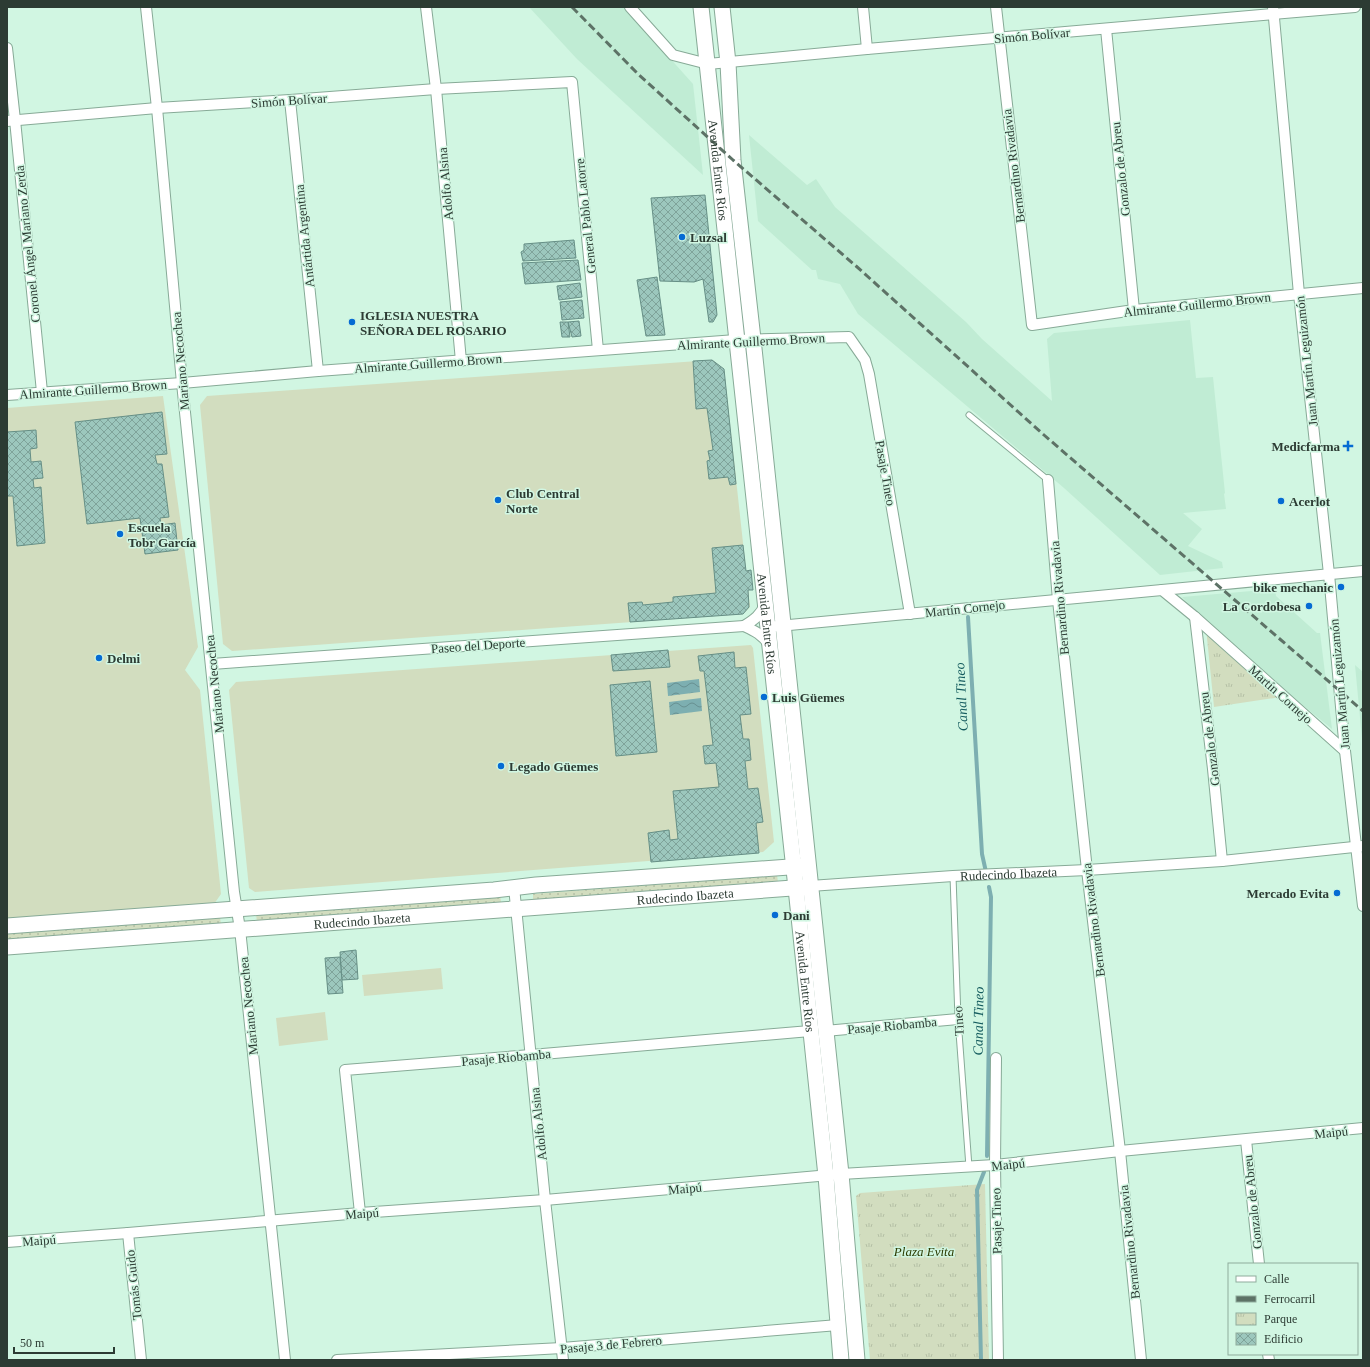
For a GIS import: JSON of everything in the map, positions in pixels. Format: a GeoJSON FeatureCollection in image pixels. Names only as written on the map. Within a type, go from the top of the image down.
{"type":"FeatureCollection","features":[{"type":"Feature","properties":{"kind":"main road","name":"Avenida Entre Ríos"},"geometry":{"type":"LineString","coordinates":[[702,7],[765,604],[775,626],[769,645],[801,867]]}},
{"type":"Feature","properties":{"kind":"main road","name":"Avenida Entre Ríos"},"geometry":{"type":"LineString","coordinates":[[722,7],[728,63],[735,179],[753,339],[775,626],[803,887],[810,1031],[826,1176],[841,1360]]}},
{"type":"Feature","properties":{"kind":"main road"},"geometry":{"type":"LineString","coordinates":[[720,181],[735,179]]}},
{"type":"Feature","properties":{"kind":"main road","name":"Rudecindo Ibazeta"},"geometry":{"type":"LineString","coordinates":[[7,926],[494,890],[514,887],[801,867]]}},
{"type":"Feature","properties":{"kind":"main road","name":"Avenida Entre Ríos"},"geometry":{"type":"LineString","coordinates":[[803,887],[825,1031],[841,1174],[857,1360]]}},
{"type":"Feature","properties":{"kind":"main road","name":"Rudecindo Ibazeta"},"geometry":{"type":"LineString","coordinates":[[7,947],[803,887]]}},
{"type":"Feature","properties":{"kind":"street","name":"Mariano Necochea"},"geometry":{"type":"LineString","coordinates":[[146,7],[157,108],[182,383],[285,1360]]}},
{"type":"Feature","properties":{"kind":"street","name":"Adolfo Alsina"},"geometry":{"type":"LineString","coordinates":[[426,7],[436,89],[461,361]]}},
{"type":"Feature","properties":{"kind":"street"},"geometry":{"type":"LineString","coordinates":[[630,7],[673,55],[708,64]]}},
{"type":"Feature","properties":{"kind":"street"},"geometry":{"type":"LineString","coordinates":[[863,7],[867,49]]}},
{"type":"Feature","properties":{"kind":"street","name":"Bernardino Rivadavia"},"geometry":{"type":"LineString","coordinates":[[996,7],[1032,325]]}},
{"type":"Feature","properties":{"kind":"street","name":"Simón Bolívar"},"geometry":{"type":"LineString","coordinates":[[708,64],[1106,28],[1273,10],[1355,7]]}},
{"type":"Feature","properties":{"kind":"street","name":"Juan Martín Leguizamón"},"geometry":{"type":"LineString","coordinates":[[1273,10],[1299,294],[1329,574],[1345,751],[1359,847],[1363,906]]}},
{"type":"Feature","properties":{"kind":"street","name":"Gonzalo de Abreu"},"geometry":{"type":"LineString","coordinates":[[1106,28],[1134,310]]}},
{"type":"Feature","properties":{"kind":"street","name":"Coronel Ángel Mariano Zerda"},"geometry":{"type":"LineString","coordinates":[[7,48],[11,121],[42,392]]}},
{"type":"Feature","properties":{"kind":"street","name":"Simón Bolívar"},"geometry":{"type":"LineString","coordinates":[[11,121],[157,108],[436,89],[572,82]]}},
{"type":"Feature","properties":{"kind":"street","name":"General Pablo Latorre"},"geometry":{"type":"LineString","coordinates":[[572,82],[598,350]]}},
{"type":"Feature","properties":{"kind":"street","name":"Antártida Argentina"},"geometry":{"type":"LineString","coordinates":[[290,100],[318,371]]}},
{"type":"Feature","properties":{"kind":"street","name":"Almirante Guillermo Brown"},"geometry":{"type":"LineString","coordinates":[[1032,325],[1134,310],[1363,288]]}},
{"type":"Feature","properties":{"kind":"street","name":"Almirante Guillermo Brown"},"geometry":{"type":"LineString","coordinates":[[7,395],[736,340],[849,337]]}},
{"type":"Feature","properties":{"kind":"street","name":"Pasaje Tineo"},"geometry":{"type":"LineString","coordinates":[[849,337],[865,360],[869,374],[910,614]]}},
{"type":"Feature","properties":{"kind":"street","name":"Bernardino Rivadavia"},"geometry":{"type":"LineString","coordinates":[[1048,480],[1058,600],[1087,870],[1120,1151],[1141,1360]]}},
{"type":"Feature","properties":{"kind":"street","name":"Martín Cornejo"},"geometry":{"type":"LineString","coordinates":[[775,626],[1363,571]]}},
{"type":"Feature","properties":{"kind":"street","name":"Martín Cornejo"},"geometry":{"type":"LineString","coordinates":[[1162,590],[1195,617],[1345,751]]}},
{"type":"Feature","properties":{"kind":"street"},"geometry":{"type":"LineString","coordinates":[[744,626],[762,612],[765,604]]}},
{"type":"Feature","properties":{"kind":"street","name":"Gonzalo de Abreu"},"geometry":{"type":"LineString","coordinates":[[1195,617],[1222,861]]}},
{"type":"Feature","properties":{"kind":"street"},"geometry":{"type":"LineString","coordinates":[[744,626],[755,630],[764,637],[769,645]]}},
{"type":"Feature","properties":{"kind":"street","name":"Paseo del Deporte"},"geometry":{"type":"LineString","coordinates":[[212,664],[744,626]]}},
{"type":"Feature","properties":{"kind":"street","name":"Rudecindo Ibazeta"},"geometry":{"type":"LineString","coordinates":[[803,887],[952,876],[1087,870],[1222,861],[1359,847]]}},
{"type":"Feature","properties":{"kind":"street","name":"Adolfo Alsina"},"geometry":{"type":"LineString","coordinates":[[514,887],[545,1200],[563,1360]]}},
{"type":"Feature","properties":{"kind":"street","name":"Pasaje Riobamba"},"geometry":{"type":"LineString","coordinates":[[825,1031],[958,1018]]}},
{"type":"Feature","properties":{"kind":"street","name":"Pasaje Riobamba"},"geometry":{"type":"LineString","coordinates":[[360,1213],[345,1070],[531,1056],[810,1031]]}},
{"type":"Feature","properties":{"kind":"street","name":"Pasaje Tineo"},"geometry":{"type":"LineString","coordinates":[[996,1058],[995,1165],[998,1360]]}},
{"type":"Feature","properties":{"kind":"street","name":"Maipú"},"geometry":{"type":"LineString","coordinates":[[7,1242],[360,1213],[545,1200],[841,1174],[995,1165],[1120,1151],[1363,1128]]}},
{"type":"Feature","properties":{"kind":"street","name":"Gonzalo de Abreu"},"geometry":{"type":"LineString","coordinates":[[1246,1140],[1259,1263]]}},
{"type":"Feature","properties":{"kind":"street","name":"Tomás Guido"},"geometry":{"type":"LineString","coordinates":[[128,1233],[141,1360]]}},
{"type":"Feature","properties":{"kind":"street","name":"Pasaje 3 de Febrero"},"geometry":{"type":"LineString","coordinates":[[337,1360],[562,1348],[838,1325]]}},
{"type":"Feature","properties":{"kind":"lane"},"geometry":{"type":"LineString","coordinates":[[969,415],[1048,480]]}},
{"type":"Feature","properties":{"kind":"lane","name":"Tineo"},"geometry":{"type":"LineString","coordinates":[[952,876],[958,1018],[969,1167]]}},
{"type":"Feature","properties":{"kind":"shaded area"},"geometry":{"type":"Polygon","coordinates":[[[529,7],[624,7],[693,84],[703,175],[577,59],[529,7]]]}},
{"type":"Feature","properties":{"kind":"shaded area"},"geometry":{"type":"Polygon","coordinates":[[[749,135],[807,185],[816,179],[835,207],[966,322],[982,339],[1052,401],[1047,339],[1054,333],[1190,320],[1196,378],[1213,377],[1226,509],[1183,513],[1202,529],[1188,546],[1222,562],[1223,568],[1160,575],[1064,488],[858,314],[840,284],[818,279],[816,270],[812,270],[758,221],[749,135]]]}},
{"type":"Feature","properties":{"kind":"shaded area"},"geometry":{"type":"Polygon","coordinates":[[[1275,589],[1276,596],[1317,633],[1320,633],[1332,729],[1246,659],[1204,620],[1182,597],[1275,589]]]}},
{"type":"Feature","properties":{"kind":"shaded area"},"geometry":{"type":"Polygon","coordinates":[[[1355,665],[1363,672],[1363,749],[1355,665]]]}},
{"type":"Feature","properties":{"kind":"green space"},"geometry":{"type":"Polygon","coordinates":[[[712,360],[724,369],[750,607],[743,614],[232,651],[223,644],[200,405],[207,396],[712,360]]]}},
{"type":"Feature","properties":{"kind":"green space","name":"Delmi"},"geometry":{"type":"Polygon","coordinates":[[[163,396],[198,647],[185,670],[200,690],[221,894],[214,904],[7,921],[7,408],[163,396]]]}},
{"type":"Feature","properties":{"kind":"green space"},"geometry":{"type":"Polygon","coordinates":[[[1206,628],[1281,697],[1214,707],[1206,628]]]}},
{"type":"Feature","properties":{"kind":"green space","name":"Legado Güemes"},"geometry":{"type":"Polygon","coordinates":[[[751,645],[753,648],[774,842],[763,852],[255,892],[249,888],[229,690],[236,682],[751,645]]]}},
{"type":"Feature","properties":{"kind":"green space"},"geometry":{"type":"Polygon","coordinates":[[[777,875],[778,882],[533,901],[533,894],[777,875]]]}},
{"type":"Feature","properties":{"kind":"green space"},"geometry":{"type":"Polygon","coordinates":[[[500,895],[501,902],[257,922],[256,914],[500,895]]]}},
{"type":"Feature","properties":{"kind":"green space"},"geometry":{"type":"Polygon","coordinates":[[[220,917],[221,925],[7,942],[7,934],[220,917]]]}},
{"type":"Feature","properties":{"kind":"green space"},"geometry":{"type":"Polygon","coordinates":[[[441,968],[443,989],[364,996],[362,975],[441,968]]]}},
{"type":"Feature","properties":{"kind":"green space"},"geometry":{"type":"Polygon","coordinates":[[[325,1012],[328,1040],[279,1046],[276,1018],[325,1012]]]}},
{"type":"Feature","properties":{"kind":"green space","name":"Plaza Evita"},"geometry":{"type":"Polygon","coordinates":[[[985,1184],[989,1360],[870,1360],[856,1196],[860,1193],[985,1184]]]}},
{"type":"Feature","properties":{"kind":"water"},"geometry":{"type":"Polygon","coordinates":[[[699,679],[700,692],[668,696],[667,683],[699,679]]]}},
{"type":"Feature","properties":{"kind":"water"},"geometry":{"type":"Polygon","coordinates":[[[701,698],[702,711],[670,715],[669,702],[701,698]]]}},
{"type":"Feature","properties":{"kind":"building","name":"Luzsal"},"geometry":{"type":"Polygon","coordinates":[[[705,195],[717,315],[713,322],[709,322],[703,279],[694,282],[660,281],[651,198],[705,195]]]}},
{"type":"Feature","properties":{"kind":"building"},"geometry":{"type":"Polygon","coordinates":[[[574,240],[576,258],[523,261],[521,252],[524,250],[524,244],[574,240]]]}},
{"type":"Feature","properties":{"kind":"building"},"geometry":{"type":"Polygon","coordinates":[[[578,260],[581,280],[525,284],[522,263],[578,260]]]}},
{"type":"Feature","properties":{"kind":"building"},"geometry":{"type":"Polygon","coordinates":[[[657,277],[665,335],[646,336],[637,280],[657,277]]]}},
{"type":"Feature","properties":{"kind":"building"},"geometry":{"type":"Polygon","coordinates":[[[580,283],[582,297],[559,300],[557,286],[580,283]]]}},
{"type":"Feature","properties":{"kind":"building"},"geometry":{"type":"Polygon","coordinates":[[[582,300],[584,318],[562,320],[560,302],[582,300]]]}},
{"type":"Feature","properties":{"kind":"building"},"geometry":{"type":"Polygon","coordinates":[[[579,321],[581,336],[572,337],[568,322],[579,321]]]}},
{"type":"Feature","properties":{"kind":"building"},"geometry":{"type":"Polygon","coordinates":[[[560,322],[568,322],[570,337],[562,337],[560,322]]]}},
{"type":"Feature","properties":{"kind":"building"},"geometry":{"type":"Polygon","coordinates":[[[712,360],[724,369],[736,484],[730,485],[728,477],[709,479],[707,461],[710,460],[708,451],[713,450],[707,408],[696,409],[693,361],[712,360]]]}},
{"type":"Feature","properties":{"kind":"building"},"geometry":{"type":"Polygon","coordinates":[[[162,412],[167,454],[155,455],[157,464],[162,464],[169,517],[160,518],[161,525],[175,523],[178,550],[145,554],[140,518],[87,524],[75,422],[162,412]]]}},
{"type":"Feature","properties":{"kind":"building"},"geometry":{"type":"Polygon","coordinates":[[[36,430],[37,448],[30,449],[31,462],[41,461],[43,478],[33,479],[34,488],[41,487],[45,543],[17,546],[13,496],[7,496],[7,432],[36,430]]]}},
{"type":"Feature","properties":{"kind":"building"},"geometry":{"type":"Polygon","coordinates":[[[743,545],[746,571],[751,570],[753,590],[748,590],[749,607],[743,614],[630,622],[628,603],[642,602],[643,605],[673,602],[673,597],[716,593],[712,548],[743,545]]]}},
{"type":"Feature","properties":{"kind":"building"},"geometry":{"type":"Polygon","coordinates":[[[668,650],[670,667],[613,671],[611,655],[668,650]]]}},
{"type":"Feature","properties":{"kind":"building"},"geometry":{"type":"Polygon","coordinates":[[[734,652],[735,668],[746,667],[751,714],[740,715],[743,739],[749,739],[751,760],[745,761],[748,789],[758,788],[763,822],[756,823],[759,853],[651,862],[648,833],[669,830],[670,840],[678,839],[673,791],[719,787],[716,763],[705,764],[703,746],[713,745],[704,671],[700,671],[698,656],[734,652]]]}},
{"type":"Feature","properties":{"kind":"building"},"geometry":{"type":"Polygon","coordinates":[[[650,681],[657,752],[616,756],[610,685],[650,681]]]}},
{"type":"Feature","properties":{"kind":"building"},"geometry":{"type":"Polygon","coordinates":[[[356,950],[358,979],[342,980],[340,952],[356,950]]]}},
{"type":"Feature","properties":{"kind":"building"},"geometry":{"type":"Polygon","coordinates":[[[340,957],[343,993],[328,994],[325,958],[340,957]]]}},
{"type":"Feature","properties":{"kind":"waterway","name":"Canal Tineo"},"geometry":{"type":"LineString","coordinates":[[968,617],[982,854],[986,872]]}},
{"type":"Feature","properties":{"kind":"waterway","name":"Canal Tineo"},"geometry":{"type":"LineString","coordinates":[[987,1156],[991,897],[989,887]]}},
{"type":"Feature","properties":{"kind":"waterway","name":"Canal Tineo"},"geometry":{"type":"LineString","coordinates":[[981,1360],[977,1190],[984,1172]]}},
{"type":"Feature","properties":{"kind":"railway"},"geometry":{"type":"LineString","coordinates":[[572,7],[638,74],[733,160],[856,266],[1044,435],[1363,711]]}},
{"type":"Feature","properties":{"kind":"place","name":"Luzsal"},"geometry":{"type":"Point","coordinates":[682,237]}},
{"type":"Feature","properties":{"kind":"place","name":"IGLESIA NUESTRA SEÑORA DEL ROSARIO"},"geometry":{"type":"Point","coordinates":[352,322]}},
{"type":"Feature","properties":{"kind":"place","name":"Medicfarma"},"geometry":{"type":"Point","coordinates":[1348,446]}},
{"type":"Feature","properties":{"kind":"place","name":"Club Central Norte"},"geometry":{"type":"Point","coordinates":[498,500]}},
{"type":"Feature","properties":{"kind":"place","name":"Acerlot"},"geometry":{"type":"Point","coordinates":[1281,501]}},
{"type":"Feature","properties":{"kind":"place","name":"Escuela Tobr García"},"geometry":{"type":"Point","coordinates":[120,534]}},
{"type":"Feature","properties":{"kind":"place","name":"bike mechanic"},"geometry":{"type":"Point","coordinates":[1341,587]}},
{"type":"Feature","properties":{"kind":"place","name":"La Cordobesa"},"geometry":{"type":"Point","coordinates":[1309,606]}},
{"type":"Feature","properties":{"kind":"place","name":"Delmi"},"geometry":{"type":"Point","coordinates":[99,658]}},
{"type":"Feature","properties":{"kind":"place","name":"Luis Güemes"},"geometry":{"type":"Point","coordinates":[764,697]}},
{"type":"Feature","properties":{"kind":"place","name":"Legado Güemes"},"geometry":{"type":"Point","coordinates":[501,766]}},
{"type":"Feature","properties":{"kind":"place","name":"Mercado Evita"},"geometry":{"type":"Point","coordinates":[1337,893]}},
{"type":"Feature","properties":{"kind":"place","name":"Dani"},"geometry":{"type":"Point","coordinates":[775,915]}}]}
